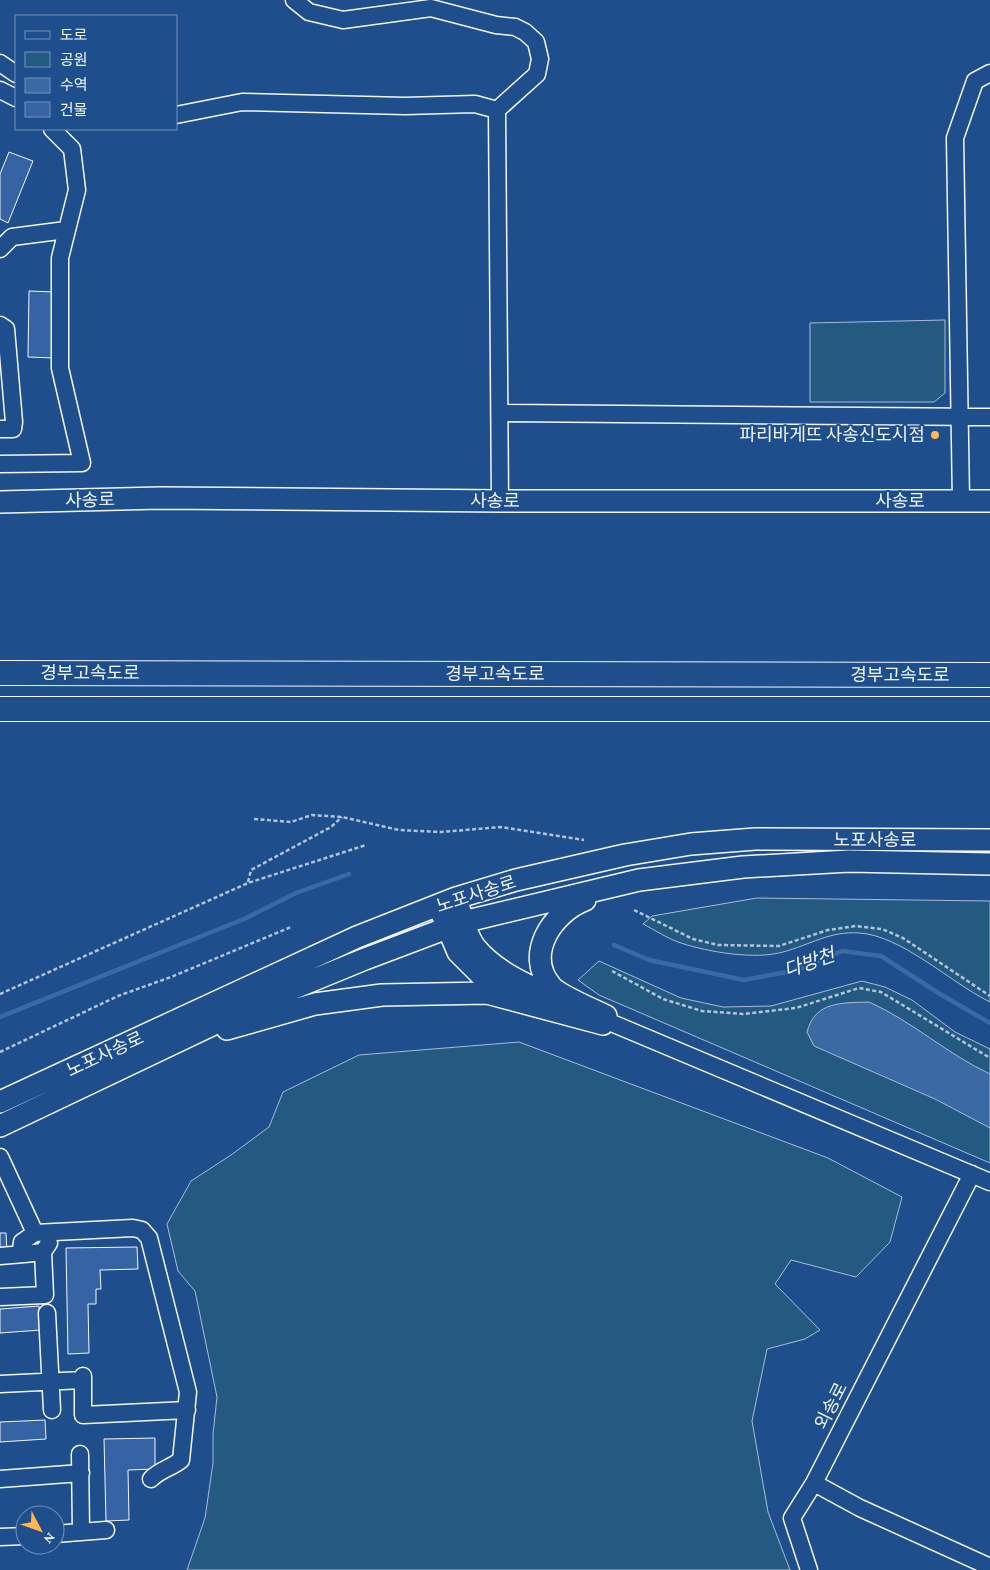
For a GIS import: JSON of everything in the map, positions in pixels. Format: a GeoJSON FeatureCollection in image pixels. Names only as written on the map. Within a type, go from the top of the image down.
{"type":"FeatureCollection","features":[{"type":"Feature","properties":{"kind":"highway","name":"경부고속도로"},"geometry":{"type":"LineString","coordinates":[[0,673],[990,675]]}},
{"type":"Feature","properties":{"kind":"highway","name":"경부고속도로"},"geometry":{"type":"LineString","coordinates":[[0,710],[990,709]]}},
{"type":"Feature","properties":{"kind":"main road","name":"사송로"},"geometry":{"type":"LineString","coordinates":[[0,502],[160,498],[500,502],[990,501]]}},
{"type":"Feature","properties":{"kind":"main road","name":"노포사송로"},"geometry":{"type":"LineString","coordinates":[[0,1102],[357,937],[448,901],[516,880],[625,855],[691,844],[755,839],[990,840]]}},
{"type":"Feature","properties":{"kind":"main road","name":"노포사송로"},"geometry":{"type":"LineString","coordinates":[[0,1126],[260,1002],[455,924],[625,884],[743,868],[849,862],[990,864]]}},
{"type":"Feature","properties":{"kind":"main road"},"geometry":{"type":"LineString","coordinates":[[608,1022],[552,987],[541,969],[539,954],[542,942],[557,920],[572,905],[625,884]]}},
{"type":"Feature","properties":{"kind":"main road"},"geometry":{"type":"LineString","coordinates":[[448,901],[455,924],[458,952],[480,974],[508,992],[608,1022]]}},
{"type":"Feature","properties":{"kind":"main road"},"geometry":{"type":"LineString","coordinates":[[172,1045],[315,1004],[382,995],[486,993],[608,1022]]}},
{"type":"Feature","properties":{"kind":"street"},"geometry":{"type":"LineString","coordinates":[[294,0],[309,12],[343,20],[431,8],[496,25],[515,27],[525,32],[536,42],[540,59],[537,74],[498,110],[500,502]]}},
{"type":"Feature","properties":{"kind":"street"},"geometry":{"type":"LineString","coordinates":[[0,63],[15,73]]}},
{"type":"Feature","properties":{"kind":"street"},"geometry":{"type":"LineString","coordinates":[[961,501],[955,138],[975,81],[990,73]]}},
{"type":"Feature","properties":{"kind":"street"},"geometry":{"type":"LineString","coordinates":[[0,90],[15,98]]}},
{"type":"Feature","properties":{"kind":"street"},"geometry":{"type":"LineString","coordinates":[[178,115],[242,102],[405,106],[475,104],[498,110]]}},
{"type":"Feature","properties":{"kind":"street"},"geometry":{"type":"LineString","coordinates":[[0,464],[82,463],[60,368],[60,258],[77,190],[72,150],[53,130]]}},
{"type":"Feature","properties":{"kind":"street"},"geometry":{"type":"LineString","coordinates":[[0,249],[12,237],[66,230]]}},
{"type":"Feature","properties":{"kind":"street"},"geometry":{"type":"LineString","coordinates":[[0,325],[6,329],[14,422],[13,429],[0,429]]}},
{"type":"Feature","properties":{"kind":"street"},"geometry":{"type":"LineString","coordinates":[[501,413],[990,417]]}},
{"type":"Feature","properties":{"kind":"street"},"geometry":{"type":"LineString","coordinates":[[608,1022],[990,1182]]}},
{"type":"Feature","properties":{"kind":"street"},"geometry":{"type":"LineString","coordinates":[[0,1157],[6,1187],[35,1232]]}},
{"type":"Feature","properties":{"kind":"street","name":"외송로"},"geometry":{"type":"LineString","coordinates":[[809,1570],[792,1518],[814,1483],[972,1174]]}},
{"type":"Feature","properties":{"kind":"street"},"geometry":{"type":"LineString","coordinates":[[24,1254],[21,1250],[22,1242],[35,1232],[133,1228],[142,1230],[149,1238],[188,1392],[181,1460],[172,1468],[157,1473],[151,1479]]}},
{"type":"Feature","properties":{"kind":"street"},"geometry":{"type":"LineString","coordinates":[[0,1297],[45,1295],[43,1252],[56,1232]]}},
{"type":"Feature","properties":{"kind":"street"},"geometry":{"type":"LineString","coordinates":[[0,1256],[43,1252]]}},
{"type":"Feature","properties":{"kind":"street"},"geometry":{"type":"LineString","coordinates":[[47,1313],[52,1410]]}},
{"type":"Feature","properties":{"kind":"street"},"geometry":{"type":"LineString","coordinates":[[0,1384],[83,1378],[84,1415],[187,1410]]}},
{"type":"Feature","properties":{"kind":"street"},"geometry":{"type":"LineString","coordinates":[[80,1454],[81,1532]]}},
{"type":"Feature","properties":{"kind":"street"},"geometry":{"type":"LineString","coordinates":[[0,1479],[80,1473]]}},
{"type":"Feature","properties":{"kind":"street"},"geometry":{"type":"LineString","coordinates":[[814,1483],[860,1508],[990,1567]]}},
{"type":"Feature","properties":{"kind":"street"},"geometry":{"type":"LineString","coordinates":[[65,1533],[106,1530]]}},
{"type":"Feature","properties":{"kind":"street"},"geometry":{"type":"LineString","coordinates":[[0,1537],[15,1536]]}},
{"type":"Feature","properties":{"kind":"path"},"geometry":{"type":"LineString","coordinates":[[254,819],[291,822],[312,815],[342,817],[399,830],[441,832],[501,827],[584,840]]}},
{"type":"Feature","properties":{"kind":"path"},"geometry":{"type":"LineString","coordinates":[[248,883],[251,870],[331,828],[342,817]]}},
{"type":"Feature","properties":{"kind":"path"},"geometry":{"type":"LineString","coordinates":[[0,994],[248,883],[366,845]]}},
{"type":"Feature","properties":{"kind":"path"},"geometry":{"type":"LineString","coordinates":[[634,910],[693,939],[718,945],[779,946],[828,930],[856,926],[882,929],[902,938],[990,996]]}},
{"type":"Feature","properties":{"kind":"path"},"geometry":{"type":"LineString","coordinates":[[0,1052],[118,996],[171,977],[291,927]]}},
{"type":"Feature","properties":{"kind":"path"},"geometry":{"type":"LineString","coordinates":[[612,971],[663,999],[702,1011],[743,1014],[796,1008],[859,988],[881,992],[990,1058]]}},
{"type":"Feature","properties":{"kind":"green space"},"geometry":{"type":"Polygon","coordinates":[[[945,320],[945,393],[934,402],[810,402],[810,323],[945,320]]]}},
{"type":"Feature","properties":{"kind":"green space"},"geometry":{"type":"Polygon","coordinates":[[[757,898],[990,901],[990,1002],[909,951],[875,936],[859,933],[838,934],[783,952],[746,955],[718,952],[681,943],[643,924],[652,916],[757,898]]]}},
{"type":"Feature","properties":{"kind":"green space"},"geometry":{"type":"Polygon","coordinates":[[[599,961],[681,998],[723,1007],[771,1006],[862,981],[885,987],[912,1000],[955,1032],[990,1049],[990,1163],[599,995],[578,980],[599,961]]]}},
{"type":"Feature","properties":{"kind":"green space"},"geometry":{"type":"Polygon","coordinates":[[[519,1042],[828,1158],[902,1197],[890,1242],[856,1277],[791,1260],[775,1284],[820,1330],[805,1339],[767,1349],[752,1421],[768,1512],[790,1570],[187,1570],[205,1518],[213,1463],[213,1434],[217,1397],[195,1291],[178,1271],[167,1224],[191,1181],[269,1127],[283,1092],[359,1055],[519,1042]]]}},
{"type":"Feature","properties":{"kind":"water"},"geometry":{"type":"Polygon","coordinates":[[[869,1002],[900,1018],[959,1057],[990,1074],[990,1128],[935,1099],[814,1046],[807,1032],[816,1014],[831,1006],[869,1002]]]}},
{"type":"Feature","properties":{"kind":"building"},"geometry":{"type":"Polygon","coordinates":[[[9,152],[33,161],[8,223],[0,219],[0,174],[9,152]]]}},
{"type":"Feature","properties":{"kind":"building"},"geometry":{"type":"Polygon","coordinates":[[[29,291],[55,292],[54,358],[28,357],[29,291]]]}},
{"type":"Feature","properties":{"kind":"building"},"geometry":{"type":"Polygon","coordinates":[[[0,1233],[6,1233],[7,1253],[0,1253],[0,1233]]]}},
{"type":"Feature","properties":{"kind":"building"},"geometry":{"type":"Polygon","coordinates":[[[137,1247],[138,1269],[100,1270],[101,1289],[96,1289],[96,1304],[88,1304],[89,1353],[68,1354],[66,1248],[137,1247]]]}},
{"type":"Feature","properties":{"kind":"building"},"geometry":{"type":"Polygon","coordinates":[[[39,1306],[41,1330],[0,1333],[0,1309],[39,1306]]]}},
{"type":"Feature","properties":{"kind":"building"},"geometry":{"type":"Polygon","coordinates":[[[45,1420],[46,1439],[0,1442],[0,1422],[45,1420]]]}},
{"type":"Feature","properties":{"kind":"building"},"geometry":{"type":"Polygon","coordinates":[[[155,1438],[155,1469],[128,1470],[129,1520],[106,1521],[104,1439],[155,1438]]]}},
{"type":"Feature","properties":{"kind":"waterway"},"geometry":{"type":"LineString","coordinates":[[0,1017],[244,919],[296,893],[349,874]]}},
{"type":"Feature","properties":{"kind":"waterway","name":"다방천"},"geometry":{"type":"LineString","coordinates":[[614,945],[649,960],[744,980],[797,970],[842,951],[881,956],[990,1023]]}},
{"type":"Feature","properties":{"kind":"place","name":"파리바게뜨 사송신도시점"},"geometry":{"type":"Point","coordinates":[935,435]}}]}
